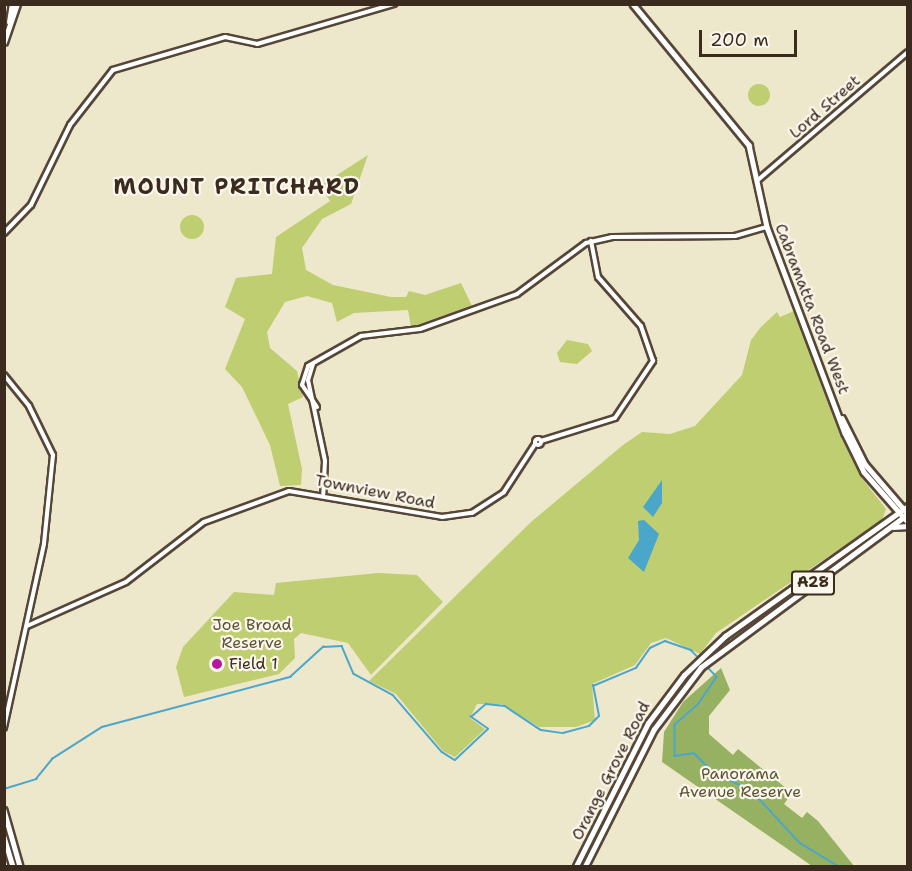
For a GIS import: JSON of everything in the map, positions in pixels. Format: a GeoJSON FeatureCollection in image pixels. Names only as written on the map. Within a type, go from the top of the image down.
{"type":"FeatureCollection","features":[{"type":"Feature","properties":{"kind":"highway","name":"Orange Grove Road"},"geometry":{"type":"LineString","coordinates":[[576,867],[648,723],[684,675],[708,651],[882,525],[905,515]]}},
{"type":"Feature","properties":{"kind":"highway","name":"Orange Grove Road"},"geometry":{"type":"LineString","coordinates":[[585,867],[654,729],[690,680],[713,656],[905,515]]}},
{"type":"Feature","properties":{"kind":"main road"},"geometry":{"type":"LineString","coordinates":[[10,25],[12,4]]}},
{"type":"Feature","properties":{"kind":"main road"},"geometry":{"type":"LineString","coordinates":[[4,42],[17,4]]}},
{"type":"Feature","properties":{"kind":"main road","name":"Cabramatta Road West"},"geometry":{"type":"LineString","coordinates":[[633,4],[743,134],[758,180],[767,227],[859,463],[884,498],[905,515]]}},
{"type":"Feature","properties":{"kind":"main road","name":"Cabramatta Road West"},"geometry":{"type":"LineString","coordinates":[[839,413],[865,464],[905,515]]}},
{"type":"Feature","properties":{"kind":"main road"},"geometry":{"type":"LineString","coordinates":[[882,525],[890,513],[884,498]]}},
{"type":"Feature","properties":{"kind":"main road"},"geometry":{"type":"LineString","coordinates":[[890,528],[905,515]]}},
{"type":"Feature","properties":{"kind":"main road"},"geometry":{"type":"LineString","coordinates":[[4,810],[20,867]]}},
{"type":"Feature","properties":{"kind":"main road"},"geometry":{"type":"LineString","coordinates":[[4,837],[12,865]]}},
{"type":"Feature","properties":{"kind":"street"},"geometry":{"type":"LineString","coordinates":[[4,233],[31,205],[70,125],[113,70],[225,37],[257,44],[394,4]]}},
{"type":"Feature","properties":{"kind":"street","name":"Lord Street"},"geometry":{"type":"LineString","coordinates":[[758,180],[908,51]]}},
{"type":"Feature","properties":{"kind":"street"},"geometry":{"type":"LineString","coordinates":[[323,494],[326,466],[317,407],[301,381],[305,368],[361,336],[420,330],[517,294],[591,241],[735,236],[767,227]]}},
{"type":"Feature","properties":{"kind":"street","name":"Townview Road"},"geometry":{"type":"LineString","coordinates":[[29,623],[126,582],[204,522],[289,491],[323,494],[442,517],[466,515],[499,497],[535,444],[615,418],[653,361],[641,326],[598,277],[591,241]]}},
{"type":"Feature","properties":{"kind":"street"},"geometry":{"type":"LineString","coordinates":[[4,375],[29,406],[53,452],[44,544],[29,623],[4,728]]}},
{"type":"Feature","properties":{"kind":"green space"},"geometry":{"type":"Polygon","coordinates":[[[759,84],[767,87],[770,95],[767,103],[759,106],[751,103],[748,95],[751,87],[759,84]]]}},
{"type":"Feature","properties":{"kind":"green space"},"geometry":{"type":"Polygon","coordinates":[[[368,155],[351,204],[322,219],[302,248],[306,270],[333,285],[391,297],[406,297],[409,291],[425,295],[461,283],[472,306],[411,327],[408,310],[354,313],[337,322],[332,303],[307,296],[285,302],[267,332],[270,348],[297,371],[303,397],[288,404],[302,469],[301,485],[280,486],[270,445],[242,387],[225,369],[245,319],[225,307],[236,278],[272,274],[276,237],[330,201],[320,186],[368,155]]]}},
{"type":"Feature","properties":{"kind":"green space"},"geometry":{"type":"Polygon","coordinates":[[[192,215],[201,218],[204,227],[201,236],[192,239],[183,236],[180,227],[183,218],[192,215]]]}},
{"type":"Feature","properties":{"kind":"green space"},"geometry":{"type":"Polygon","coordinates":[[[794,311],[840,435],[861,477],[886,509],[882,520],[716,633],[700,654],[666,638],[651,643],[635,665],[592,684],[595,720],[576,727],[539,727],[502,704],[477,704],[470,718],[485,729],[455,757],[443,751],[396,694],[369,681],[531,522],[623,445],[642,432],[670,434],[695,426],[742,375],[751,340],[761,327],[777,312],[780,317],[794,311]]]}},
{"type":"Feature","properties":{"kind":"green space"},"geometry":{"type":"Polygon","coordinates":[[[567,340],[588,344],[592,351],[577,364],[560,362],[557,353],[567,340]]]}},
{"type":"Feature","properties":{"kind":"green space","name":"Joe Broad Reserve"},"geometry":{"type":"Polygon","coordinates":[[[378,573],[417,575],[443,602],[371,675],[348,643],[301,633],[294,639],[295,658],[279,674],[184,697],[176,667],[183,647],[234,592],[274,595],[276,583],[378,573]]]}},
{"type":"Feature","properties":{"kind":"green space","name":"Panorama Avenue Reserve"},"geometry":{"type":"Polygon","coordinates":[[[721,668],[730,690],[709,716],[709,734],[733,755],[738,749],[792,793],[784,804],[802,818],[807,812],[818,821],[854,866],[812,866],[662,762],[664,732],[683,702],[721,668]]]}},
{"type":"Feature","properties":{"kind":"water"},"geometry":{"type":"Polygon","coordinates":[[[662,480],[662,503],[653,517],[643,507],[662,480]]]}},
{"type":"Feature","properties":{"kind":"water"},"geometry":{"type":"Polygon","coordinates":[[[644,520],[659,534],[644,572],[628,558],[639,540],[638,521],[644,520]]]}},
{"type":"Feature","properties":{"kind":"waterway"},"geometry":{"type":"LineString","coordinates":[[4,789],[36,779],[52,759],[102,727],[290,677],[323,647],[342,646],[354,674],[393,695],[442,752],[455,760],[488,729],[471,717],[486,704],[505,706],[541,730],[563,733],[589,726],[599,716],[593,686],[636,668],[650,648],[665,641],[691,650],[717,677],[699,704],[675,725],[675,756],[694,753],[714,773],[751,790],[800,843],[838,866]]}},
{"type":"Feature","properties":{"kind":"place","name":"Field 1"},"geometry":{"type":"Point","coordinates":[217,664]}},
{"type":"Feature","properties":{"kind":"district","name":"MOUNT PRITCHARD"},"geometry":{"type":"Point","coordinates":[237,187]}}]}
